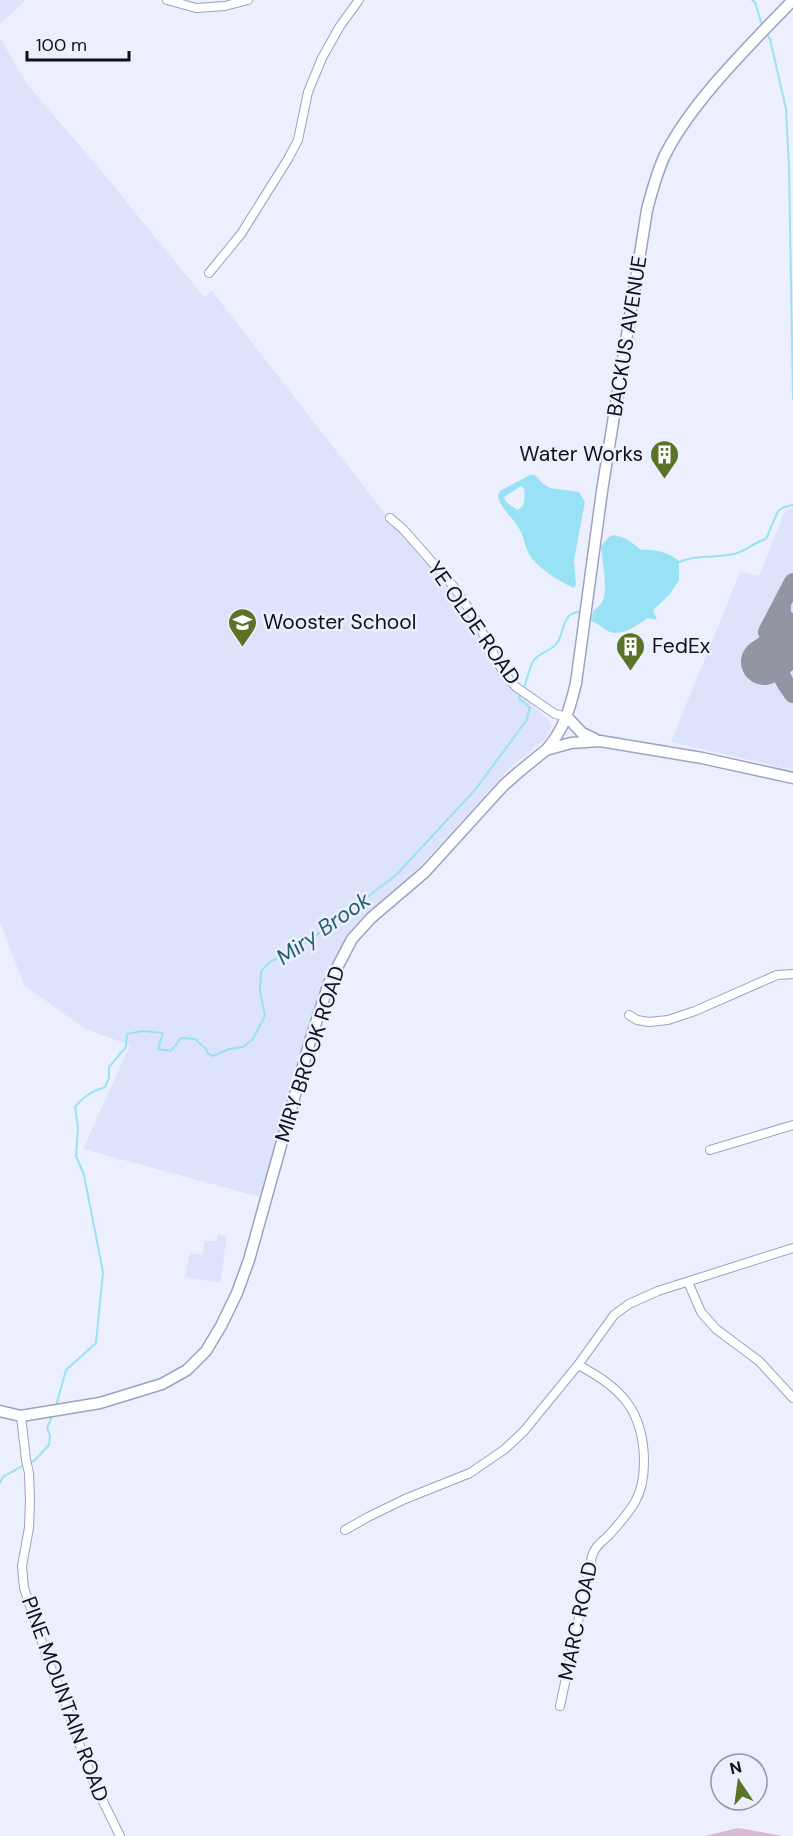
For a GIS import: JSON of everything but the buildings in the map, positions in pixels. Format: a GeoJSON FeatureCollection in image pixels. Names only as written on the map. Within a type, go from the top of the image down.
{"type":"FeatureCollection","features":[{"type":"Feature","properties":{"kind":"main road","name":"BACKUS AVENUE"},"geometry":{"type":"LineString","coordinates":[[546,750],[555,741],[567,717],[576,683],[610,442],[653,185],[665,155],[681,127],[756,39],[793,0]]}},
{"type":"Feature","properties":{"kind":"main road"},"geometry":{"type":"LineString","coordinates":[[567,717],[582,733],[600,741]]}},
{"type":"Feature","properties":{"kind":"main road","name":"MIRY BROOK ROAD"},"geometry":{"type":"LineString","coordinates":[[0,1411],[21,1416],[100,1404],[162,1384],[187,1370],[206,1351],[237,1293],[249,1260],[310,1041],[329,983],[352,939],[371,918],[424,872],[504,785],[546,750],[571,743],[600,741],[702,758],[793,778]]}},
{"type":"Feature","properties":{"kind":"street"},"geometry":{"type":"LineString","coordinates":[[167,0],[196,8],[225,6],[248,0]]}},
{"type":"Feature","properties":{"kind":"street"},"geometry":{"type":"LineString","coordinates":[[209,273],[241,234],[288,159],[298,140],[308,92],[322,58],[340,26],[359,0]]}},
{"type":"Feature","properties":{"kind":"street","name":"YE OLDE ROAD"},"geometry":{"type":"LineString","coordinates":[[390,518],[403,529],[454,588],[475,618],[503,672],[522,691],[555,714],[567,717]]}},
{"type":"Feature","properties":{"kind":"street"},"geometry":{"type":"LineString","coordinates":[[629,1014],[637,1020],[649,1022],[668,1020],[695,1011],[777,975],[793,974]]}},
{"type":"Feature","properties":{"kind":"street"},"geometry":{"type":"LineString","coordinates":[[710,1150],[793,1125]]}},
{"type":"Feature","properties":{"kind":"street"},"geometry":{"type":"LineString","coordinates":[[345,1530],[405,1499],[470,1473],[505,1449],[524,1431],[578,1365],[614,1315],[629,1304],[658,1291],[793,1248]]}},
{"type":"Feature","properties":{"kind":"street"},"geometry":{"type":"LineString","coordinates":[[688,1282],[701,1312],[716,1329],[759,1361],[793,1398]]}},
{"type":"Feature","properties":{"kind":"street","name":"MARC ROAD"},"geometry":{"type":"LineString","coordinates":[[560,1706],[592,1556],[595,1548],[608,1536],[635,1501],[642,1486],[644,1472],[642,1437],[632,1408],[593,1372],[578,1365]]}},
{"type":"Feature","properties":{"kind":"street","name":"PINE MOUNTAIN ROAD"},"geometry":{"type":"LineString","coordinates":[[21,1416],[29,1473],[30,1500],[30,1528],[22,1566],[24,1588],[94,1785],[120,1836]]}},
{"type":"Feature","properties":{"kind":"shaded area"},"geometry":{"type":"Polygon","coordinates":[[[0,0],[26,0],[0,24],[0,0]]]}},
{"type":"Feature","properties":{"kind":"shaded area","name":"Wooster School"},"geometry":{"type":"Polygon","coordinates":[[[0,38],[27,84],[204,297],[212,291],[400,533],[436,573],[458,603],[506,684],[551,724],[546,738],[509,769],[415,872],[367,914],[353,930],[338,954],[326,978],[312,1017],[260,1197],[83,1149],[130,1045],[85,1029],[24,985],[0,922],[0,38]]]}},
{"type":"Feature","properties":{"kind":"shaded area"},"geometry":{"type":"Polygon","coordinates":[[[793,507],[793,770],[671,742],[740,572],[759,576],[784,513],[793,507]]]}},
{"type":"Feature","properties":{"kind":"shaded area"},"geometry":{"type":"Polygon","coordinates":[[[218,1234],[227,1236],[220,1283],[185,1277],[190,1253],[202,1255],[205,1241],[217,1241],[218,1234]]]}},
{"type":"Feature","properties":{"kind":"shaded area"},"geometry":{"type":"Polygon","coordinates":[[[738,1828],[783,1836],[705,1836],[738,1828]]]}},
{"type":"Feature","properties":{"kind":"water"},"geometry":{"type":"Polygon","coordinates":[[[530,475],[535,475],[550,488],[579,492],[585,502],[574,560],[576,585],[574,588],[549,574],[532,559],[520,530],[501,504],[498,495],[500,491],[530,475]],[[521,486],[504,497],[506,502],[517,510],[520,509],[525,498],[524,488],[521,486]]]}},
{"type":"Feature","properties":{"kind":"water"},"geometry":{"type":"Polygon","coordinates":[[[613,535],[625,538],[641,550],[661,552],[679,561],[679,580],[670,594],[653,610],[657,620],[648,618],[629,630],[618,633],[608,631],[591,621],[593,611],[601,603],[604,595],[605,581],[601,546],[613,535]]]}},
{"type":"Feature","properties":{"kind":"waterway","name":"Miry Brook"},"geometry":{"type":"LineString","coordinates":[[752,0],[755,2],[762,25]]}},
{"type":"Feature","properties":{"kind":"waterway","name":"Miry Brook"},"geometry":{"type":"LineString","coordinates":[[766,33],[770,39],[786,109],[793,399]]}},
{"type":"Feature","properties":{"kind":"waterway","name":"Miry Brook"},"geometry":{"type":"LineString","coordinates":[[677,563],[692,558],[732,554],[766,539],[778,511],[793,505]]}},
{"type":"Feature","properties":{"kind":"waterway","name":"Miry Brook"},"geometry":{"type":"LineString","coordinates":[[524,688],[534,660],[557,643],[567,618],[581,612]]}},
{"type":"Feature","properties":{"kind":"waterway","name":"Miry Brook"},"geometry":{"type":"LineString","coordinates":[[56,1406],[66,1370],[96,1343],[103,1272],[84,1175],[76,1156],[78,1127],[75,1107],[88,1095],[105,1087],[109,1078],[109,1067],[126,1047],[127,1034],[143,1031],[163,1033],[158,1049],[171,1051],[181,1038],[195,1039],[207,1050],[207,1053],[213,1056],[229,1049],[243,1047],[252,1040],[265,1016],[260,991],[261,971],[270,962],[294,950],[321,932],[396,875],[475,790],[526,721],[530,708],[519,698],[521,693]]}},
{"type":"Feature","properties":{"kind":"waterway","name":"Miry Brook"},"geometry":{"type":"LineString","coordinates":[[29,1463],[34,1461],[49,1445],[50,1435],[47,1428],[53,1414]]}},
{"type":"Feature","properties":{"kind":"waterway","name":"Miry Brook"},"geometry":{"type":"LineString","coordinates":[[0,1483],[3,1477],[24,1465]]}},
{"type":"Feature","properties":{"kind":"taxiway"},"geometry":{"type":"LineString","coordinates":[[767,632],[793,582]]}},
{"type":"Feature","properties":{"kind":"taxiway"},"geometry":{"type":"LineString","coordinates":[[782,603],[782,615],[793,626]]}},
{"type":"Feature","properties":{"kind":"taxiway"},"geometry":{"type":"LineString","coordinates":[[787,647],[781,660],[780,671],[793,694]]}},
{"type":"Feature","properties":{"kind":"runway"},"geometry":{"type":"LineString","coordinates":[[764,662],[793,642]]}},
{"type":"Feature","properties":{"kind":"place","name":"Water Works"},"geometry":{"type":"Point","coordinates":[664,480]}},
{"type":"Feature","properties":{"kind":"place","name":"Wooster School"},"geometry":{"type":"Point","coordinates":[242,648]}},
{"type":"Feature","properties":{"kind":"place","name":"FedEx"},"geometry":{"type":"Point","coordinates":[631,672]}}]}
